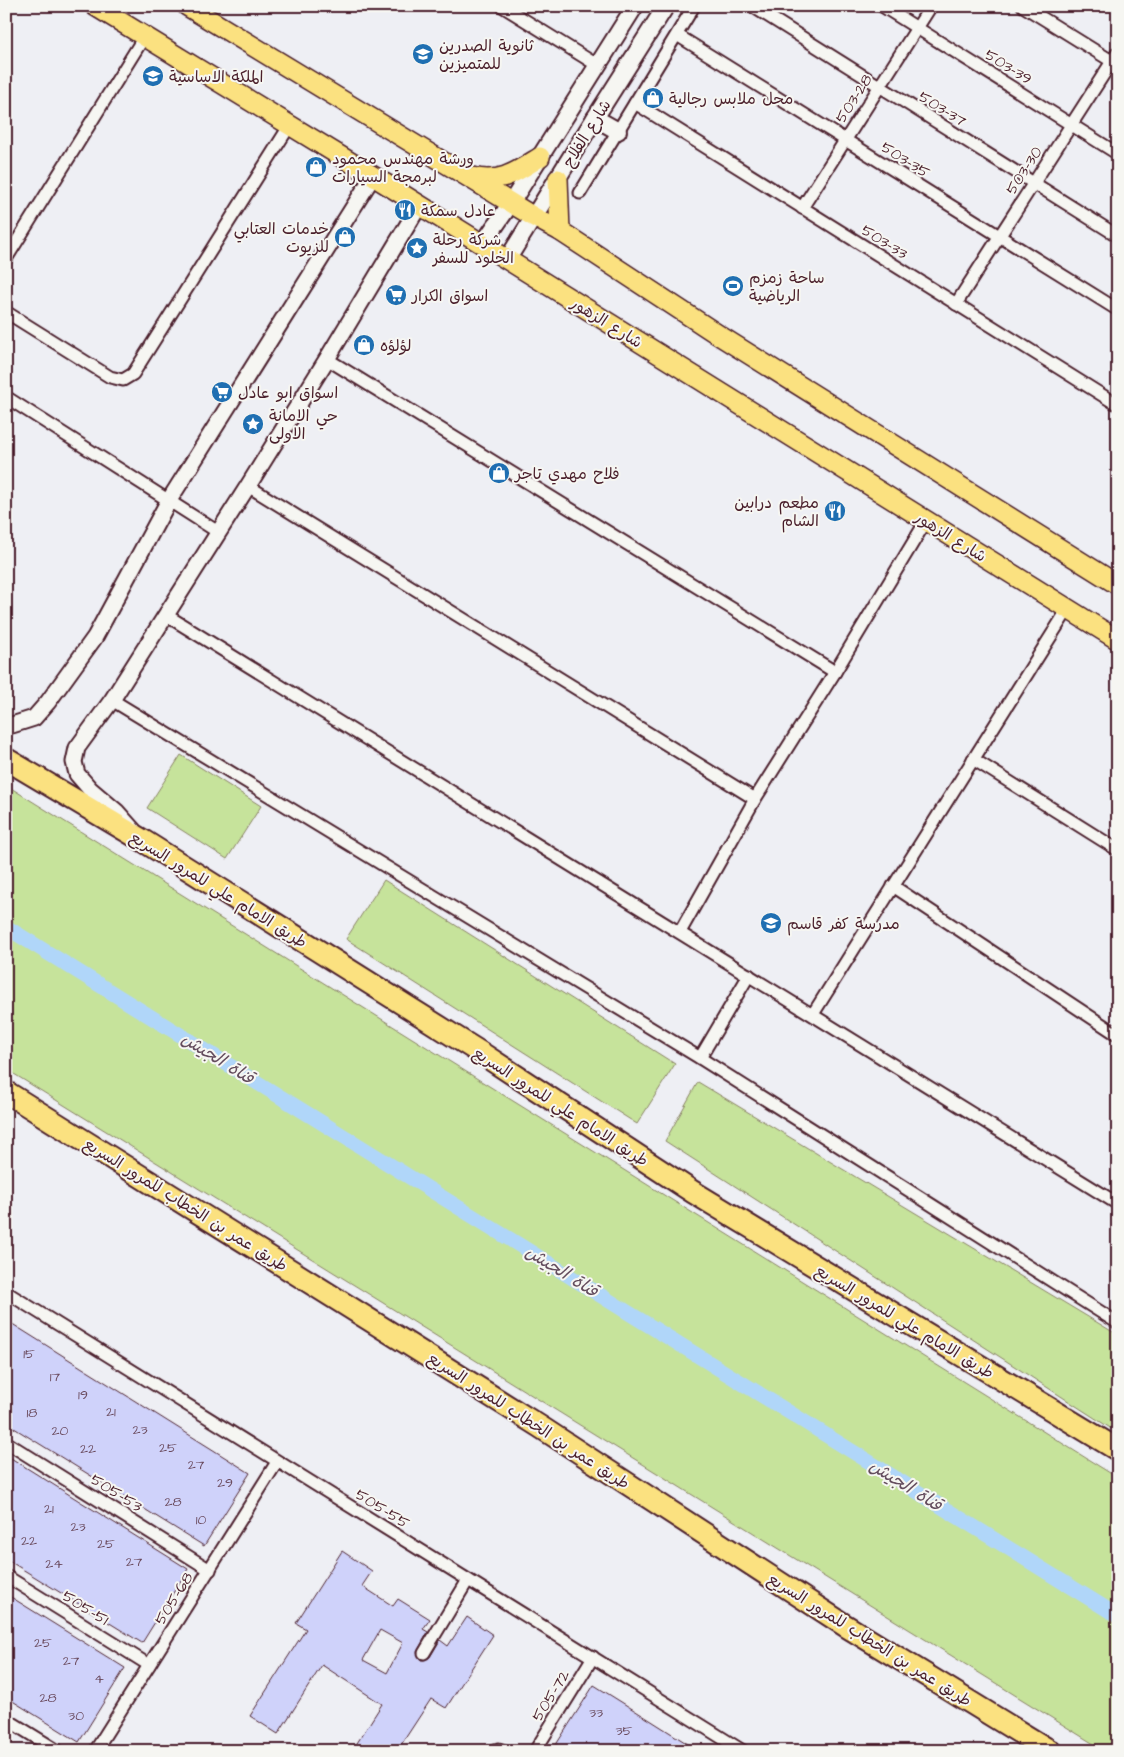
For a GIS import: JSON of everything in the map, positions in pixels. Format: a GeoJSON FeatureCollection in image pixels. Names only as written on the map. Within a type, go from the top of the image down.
{"type":"FeatureCollection","features":[{"type":"Feature","properties":{"kind":"highway","name":"طريق الامام علي للمرور السريع"},"geometry":{"type":"LineString","coordinates":[[6,759],[142,840],[481,1053],[693,1192],[1118,1450]]}},
{"type":"Feature","properties":{"kind":"highway","name":"طريق عمر بن الخطاب للمرور السريع"},"geometry":{"type":"LineString","coordinates":[[6,1092],[539,1426],[846,1626],[1050,1751]]}},
{"type":"Feature","properties":{"kind":"main road","name":"شارع الزهور"},"geometry":{"type":"LineString","coordinates":[[95,6],[373,176],[1118,640]]}},
{"type":"Feature","properties":{"kind":"main road"},"geometry":{"type":"LineString","coordinates":[[187,6],[560,231],[717,334],[1118,585]]}},
{"type":"Feature","properties":{"kind":"main road","name":"شارع الفلاح"},"geometry":{"type":"LineString","coordinates":[[482,245],[511,203],[635,6]]}},
{"type":"Feature","properties":{"kind":"main road","name":"شارع الفلاح"},"geometry":{"type":"LineString","coordinates":[[507,260],[666,6]]}},
{"type":"Feature","properties":{"kind":"main road"},"geometry":{"type":"LineString","coordinates":[[595,118],[618,132]]}},
{"type":"Feature","properties":{"kind":"main road"},"geometry":{"type":"LineString","coordinates":[[466,176],[483,180],[499,179],[513,174],[540,157]]}},
{"type":"Feature","properties":{"kind":"main road"},"geometry":{"type":"LineString","coordinates":[[558,179],[560,231]]}},
{"type":"Feature","properties":{"kind":"street"},"geometry":{"type":"LineString","coordinates":[[502,6],[597,65]]}},
{"type":"Feature","properties":{"kind":"street"},"geometry":{"type":"LineString","coordinates":[[580,193],[694,6]]}},
{"type":"Feature","properties":{"kind":"street","name":"503-37"},"geometry":{"type":"LineString","coordinates":[[752,6],[1118,236]]}},
{"type":"Feature","properties":{"kind":"street","name":"503-39"},"geometry":{"type":"LineString","coordinates":[[882,6],[1118,154]]}},
{"type":"Feature","properties":{"kind":"street","name":"503-28"},"geometry":{"type":"LineString","coordinates":[[802,208],[931,6]]}},
{"type":"Feature","properties":{"kind":"street"},"geometry":{"type":"LineString","coordinates":[[1024,6],[1116,60]]}},
{"type":"Feature","properties":{"kind":"street","name":"503-35"},"geometry":{"type":"LineString","coordinates":[[677,35],[1118,310]]}},
{"type":"Feature","properties":{"kind":"street"},"geometry":{"type":"LineString","coordinates":[[6,258],[144,37]]}},
{"type":"Feature","properties":{"kind":"street","name":"503-30"},"geometry":{"type":"LineString","coordinates":[[956,304],[1071,125],[1116,60]]}},
{"type":"Feature","properties":{"kind":"street","name":"503-33"},"geometry":{"type":"LineString","coordinates":[[635,104],[1118,405]]}},
{"type":"Feature","properties":{"kind":"street"},"geometry":{"type":"LineString","coordinates":[[6,312],[110,377],[123,380],[133,374],[290,125]]}},
{"type":"Feature","properties":{"kind":"street"},"geometry":{"type":"LineString","coordinates":[[6,724],[12,725],[34,718],[48,702],[95,637],[168,502],[373,176]]}},
{"type":"Feature","properties":{"kind":"street"},"geometry":{"type":"LineString","coordinates":[[142,840],[117,812],[90,789],[77,774],[74,762],[77,748],[112,700],[248,486],[419,206]]}},
{"type":"Feature","properties":{"kind":"street"},"geometry":{"type":"LineString","coordinates":[[327,359],[835,672]]}},
{"type":"Feature","properties":{"kind":"street"},"geometry":{"type":"LineString","coordinates":[[6,397],[168,502],[218,532]]}},
{"type":"Feature","properties":{"kind":"street"},"geometry":{"type":"LineString","coordinates":[[248,486],[755,799]]}},
{"type":"Feature","properties":{"kind":"street"},"geometry":{"type":"LineString","coordinates":[[680,932],[755,799],[835,672],[926,521]]}},
{"type":"Feature","properties":{"kind":"street"},"geometry":{"type":"LineString","coordinates":[[813,1014],[1068,609]]}},
{"type":"Feature","properties":{"kind":"street"},"geometry":{"type":"LineString","coordinates":[[166,614],[1118,1204]]}},
{"type":"Feature","properties":{"kind":"street"},"geometry":{"type":"LineString","coordinates":[[112,700],[700,1058],[1118,1323]]}},
{"type":"Feature","properties":{"kind":"street"},"geometry":{"type":"LineString","coordinates":[[973,759],[1118,850]]}},
{"type":"Feature","properties":{"kind":"street"},"geometry":{"type":"LineString","coordinates":[[893,886],[1118,1036]]}},
{"type":"Feature","properties":{"kind":"street"},"geometry":{"type":"LineString","coordinates":[[700,1058],[749,975]]}},
{"type":"Feature","properties":{"kind":"street","name":"505-55"},"geometry":{"type":"LineString","coordinates":[[6,1292],[743,1751]]}},
{"type":"Feature","properties":{"kind":"street","name":"505-53"},"geometry":{"type":"LineString","coordinates":[[6,1442],[210,1570]]}},
{"type":"Feature","properties":{"kind":"street","name":"505-68"},"geometry":{"type":"LineString","coordinates":[[94,1751],[277,1462]]}},
{"type":"Feature","properties":{"kind":"street","name":"505-51"},"geometry":{"type":"LineString","coordinates":[[6,1576],[149,1666]]}},
{"type":"Feature","properties":{"kind":"street"},"geometry":{"type":"LineString","coordinates":[[424,1654],[468,1580]]}},
{"type":"Feature","properties":{"kind":"street","name":"505-72"},"geometry":{"type":"LineString","coordinates":[[535,1751],[593,1657]]}},
{"type":"Feature","properties":{"kind":"street"},"geometry":{"type":"LineString","coordinates":[[6,1719],[54,1750]]}},
{"type":"Feature","properties":{"kind":"street"},"geometry":{"type":"LineString","coordinates":[[491,1751],[499,1749],[505,1751]]}},
{"type":"Feature","properties":{"kind":"green space"},"geometry":{"type":"Polygon","coordinates":[[[181,755],[261,806],[227,859],[147,808],[181,755]]]}},
{"type":"Feature","properties":{"kind":"green space"},"geometry":{"type":"Polygon","coordinates":[[[6,785],[1118,1478],[1118,1751],[1105,1751],[6,1069],[6,785]]]}},
{"type":"Feature","properties":{"kind":"green space"},"geometry":{"type":"Polygon","coordinates":[[[384,880],[675,1064],[637,1124],[346,939],[384,880]]]}},
{"type":"Feature","properties":{"kind":"green space"},"geometry":{"type":"Polygon","coordinates":[[[698,1082],[1118,1335],[1118,1433],[665,1141],[698,1082]]]}},
{"type":"Feature","properties":{"kind":"building"},"geometry":{"type":"Polygon","coordinates":[[[6,1320],[250,1473],[204,1546],[6,1423],[6,1320]]]}},
{"type":"Feature","properties":{"kind":"building"},"geometry":{"type":"Polygon","coordinates":[[[6,1455],[188,1569],[142,1643],[6,1559],[6,1455]]]}},
{"type":"Feature","properties":{"kind":"building"},"geometry":{"type":"Polygon","coordinates":[[[342,1551],[372,1571],[362,1586],[393,1606],[398,1599],[430,1619],[423,1629],[428,1632],[417,1652],[421,1660],[430,1657],[440,1640],[448,1646],[467,1617],[493,1635],[446,1708],[431,1699],[397,1751],[352,1751],[382,1704],[322,1665],[278,1734],[250,1716],[306,1629],[296,1623],[342,1551]],[[380,1630],[363,1660],[387,1673],[403,1643],[380,1630]]]}},
{"type":"Feature","properties":{"kind":"building"},"geometry":{"type":"Polygon","coordinates":[[[6,1594],[125,1668],[79,1742],[6,1697],[6,1594]]]}},
{"type":"Feature","properties":{"kind":"building"},"geometry":{"type":"Polygon","coordinates":[[[594,1685],[650,1720],[699,1751],[552,1751],[594,1685]]]}},
{"type":"Feature","properties":{"kind":"waterway","name":"قناة الجيش"},"geometry":{"type":"LineString","coordinates":[[6,927],[1118,1616]]}},
{"type":"Feature","properties":{"kind":"place","name":"ثانوية الصدرين للمتميزين"},"geometry":{"type":"Point","coordinates":[423,54]}},
{"type":"Feature","properties":{"kind":"place","name":"الملكة الاساسية"},"geometry":{"type":"Point","coordinates":[153,76]}},
{"type":"Feature","properties":{"kind":"place","name":"محل ملابس رجالية"},"geometry":{"type":"Point","coordinates":[653,98]}},
{"type":"Feature","properties":{"kind":"place","name":"ورشة مهندس محمود لبرمجة السيارات"},"geometry":{"type":"Point","coordinates":[316,167]}},
{"type":"Feature","properties":{"kind":"place","name":"عادل سمكة"},"geometry":{"type":"Point","coordinates":[405,210]}},
{"type":"Feature","properties":{"kind":"place","name":"خدمات العتابي للزيوت"},"geometry":{"type":"Point","coordinates":[345,237]}},
{"type":"Feature","properties":{"kind":"place","name":"شركة رحلة الخلود للسفر"},"geometry":{"type":"Point","coordinates":[417,248]}},
{"type":"Feature","properties":{"kind":"place","name":"ساحة زمزم الرياضية"},"geometry":{"type":"Point","coordinates":[733,286]}},
{"type":"Feature","properties":{"kind":"place","name":"اسواق الكرار"},"geometry":{"type":"Point","coordinates":[396,295]}},
{"type":"Feature","properties":{"kind":"place","name":"لؤلؤه"},"geometry":{"type":"Point","coordinates":[364,345]}},
{"type":"Feature","properties":{"kind":"place","name":"اسواق ابو عادل"},"geometry":{"type":"Point","coordinates":[222,392]}},
{"type":"Feature","properties":{"kind":"place","name":"حي الامانة الاولى"},"geometry":{"type":"Point","coordinates":[253,424]}},
{"type":"Feature","properties":{"kind":"place","name":"فلاح مهدي تاجر"},"geometry":{"type":"Point","coordinates":[499,473]}},
{"type":"Feature","properties":{"kind":"place","name":"مطعم درابين الشام"},"geometry":{"type":"Point","coordinates":[835,511]}},
{"type":"Feature","properties":{"kind":"place","name":"مدرسة كفر قاسم"},"geometry":{"type":"Point","coordinates":[771,923]}}]}
